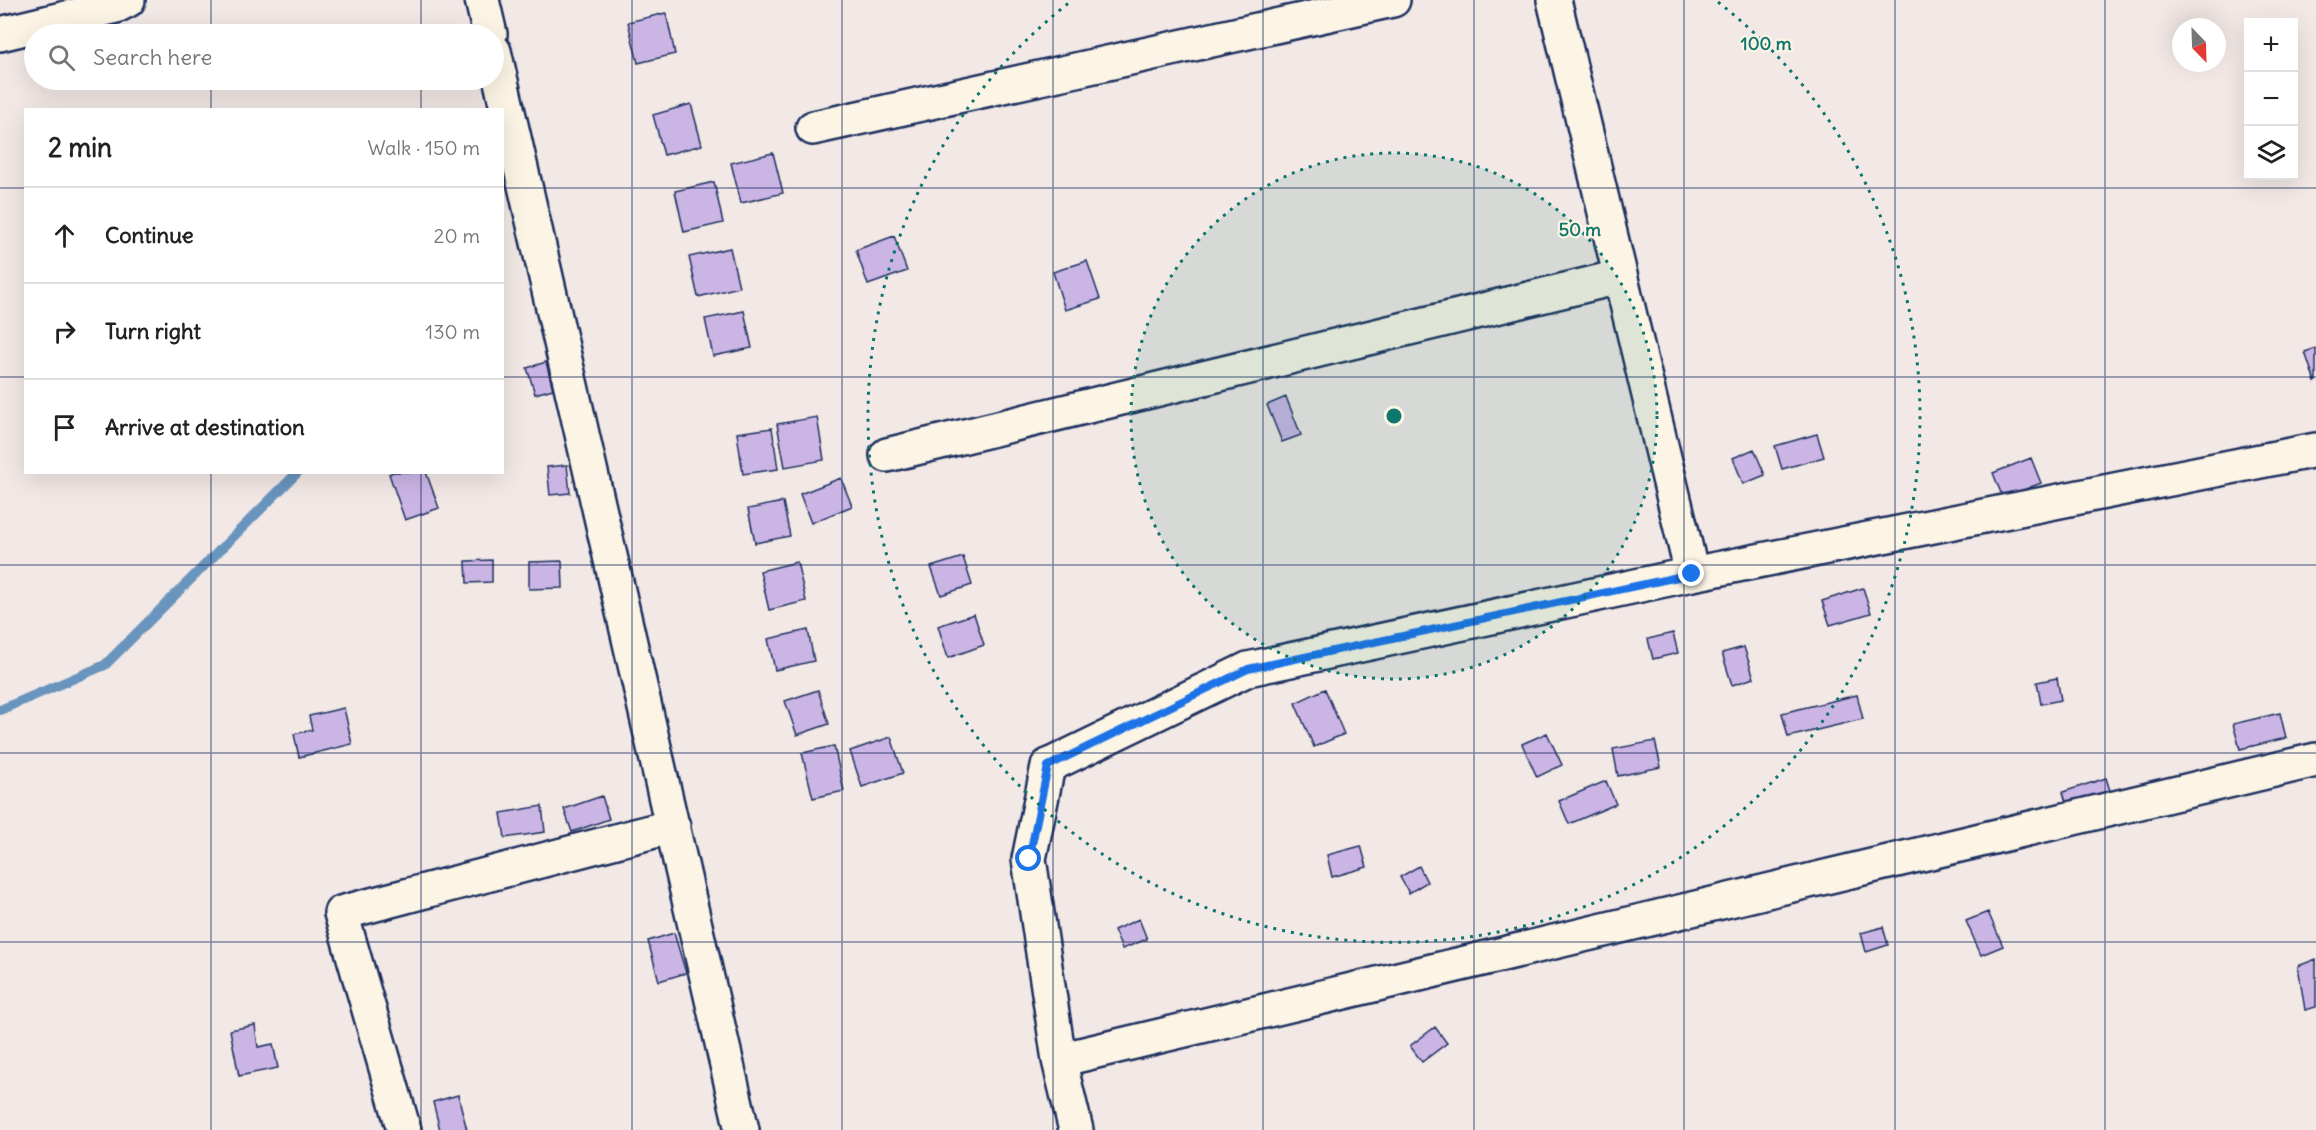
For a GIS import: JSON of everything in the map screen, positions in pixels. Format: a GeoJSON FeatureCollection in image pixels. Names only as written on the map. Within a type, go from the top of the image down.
{"type":"FeatureCollection","features":[{"type":"Feature","properties":{"kind":"street"},"geometry":{"type":"LineString","coordinates":[[41,24],[116,6],[128,0]]}},
{"type":"Feature","properties":{"kind":"street"},"geometry":{"type":"LineString","coordinates":[[482,0],[488,24]]}},
{"type":"Feature","properties":{"kind":"street"},"geometry":{"type":"LineString","coordinates":[[813,128],[1393,0]]}},
{"type":"Feature","properties":{"kind":"street"},"geometry":{"type":"LineString","coordinates":[[1554,0],[1692,574]]}},
{"type":"Feature","properties":{"kind":"street"},"geometry":{"type":"LineString","coordinates":[[0,34],[24,28]]}},
{"type":"Feature","properties":{"kind":"street"},"geometry":{"type":"LineString","coordinates":[[503,90],[742,1130]]}},
{"type":"Feature","properties":{"kind":"street"},"geometry":{"type":"LineString","coordinates":[[887,455],[1619,277]]}},
{"type":"Feature","properties":{"kind":"street"},"geometry":{"type":"LineString","coordinates":[[1076,1130],[1059,1060],[1029,859],[1048,766],[1248,669],[1692,574],[2316,450]]}},
{"type":"Feature","properties":{"kind":"street"},"geometry":{"type":"LineString","coordinates":[[1059,1060],[2316,760]]}},
{"type":"Feature","properties":{"kind":"street"},"geometry":{"type":"LineString","coordinates":[[405,1130],[341,913],[673,826]]}},
{"type":"Feature","properties":{"kind":"building"},"geometry":{"type":"Polygon","coordinates":[[[666,13],[675,54],[638,63],[628,22],[666,13]]]}},
{"type":"Feature","properties":{"kind":"building"},"geometry":{"type":"Polygon","coordinates":[[[691,104],[702,145],[664,155],[653,115],[691,104]]]}},
{"type":"Feature","properties":{"kind":"building"},"geometry":{"type":"Polygon","coordinates":[[[773,153],[783,193],[741,203],[731,163],[773,153]]]}},
{"type":"Feature","properties":{"kind":"building"},"geometry":{"type":"Polygon","coordinates":[[[714,182],[723,223],[684,232],[675,191],[714,182]]]}},
{"type":"Feature","properties":{"kind":"building"},"geometry":{"type":"Polygon","coordinates":[[[894,236],[907,271],[868,285],[856,250],[894,236]]]}},
{"type":"Feature","properties":{"kind":"building"},"geometry":{"type":"Polygon","coordinates":[[[730,248],[739,287],[698,297],[689,257],[730,248]]]}},
{"type":"Feature","properties":{"kind":"building"},"geometry":{"type":"Polygon","coordinates":[[[1087,261],[1100,299],[1065,310],[1053,272],[1087,261]]]}},
{"type":"Feature","properties":{"kind":"building"},"geometry":{"type":"Polygon","coordinates":[[[744,311],[752,348],[713,356],[705,319],[744,311]]]}},
{"type":"Feature","properties":{"kind":"building"},"geometry":{"type":"Polygon","coordinates":[[[2316,348],[2316,381],[2315,382],[2305,352],[2316,348]]]}},
{"type":"Feature","properties":{"kind":"building"},"geometry":{"type":"Polygon","coordinates":[[[546,362],[553,389],[535,394],[527,368],[546,362]]]}},
{"type":"Feature","properties":{"kind":"building"},"geometry":{"type":"Polygon","coordinates":[[[1286,397],[1301,435],[1282,442],[1267,405],[1286,397]]]}},
{"type":"Feature","properties":{"kind":"building"},"geometry":{"type":"Polygon","coordinates":[[[817,417],[824,460],[785,467],[777,424],[817,417]]]}},
{"type":"Feature","properties":{"kind":"building"},"geometry":{"type":"Polygon","coordinates":[[[772,428],[778,469],[743,474],[737,433],[772,428]]]}},
{"type":"Feature","properties":{"kind":"building"},"geometry":{"type":"Polygon","coordinates":[[[1817,434],[1824,457],[1782,469],[1775,446],[1817,434]]]}},
{"type":"Feature","properties":{"kind":"building"},"geometry":{"type":"Polygon","coordinates":[[[1754,449],[1765,475],[1743,484],[1733,458],[1754,449]]]}},
{"type":"Feature","properties":{"kind":"building"},"geometry":{"type":"Polygon","coordinates":[[[2031,458],[2041,483],[2003,498],[1993,473],[2031,458]]]}},
{"type":"Feature","properties":{"kind":"building"},"geometry":{"type":"Polygon","coordinates":[[[567,465],[570,493],[550,495],[547,467],[567,465]]]}},
{"type":"Feature","properties":{"kind":"building"},"geometry":{"type":"Polygon","coordinates":[[[389,474],[427,474],[439,508],[405,520],[389,474]]]}},
{"type":"Feature","properties":{"kind":"building"},"geometry":{"type":"Polygon","coordinates":[[[841,478],[852,506],[811,523],[800,494],[841,478]]]}},
{"type":"Feature","properties":{"kind":"building"},"geometry":{"type":"Polygon","coordinates":[[[783,502],[790,536],[755,543],[748,509],[783,502]]]}},
{"type":"Feature","properties":{"kind":"building"},"geometry":{"type":"Polygon","coordinates":[[[963,557],[972,585],[941,595],[931,567],[963,557]]]}},
{"type":"Feature","properties":{"kind":"building"},"geometry":{"type":"Polygon","coordinates":[[[492,560],[492,582],[467,583],[466,561],[492,560]]]}},
{"type":"Feature","properties":{"kind":"building"},"geometry":{"type":"Polygon","coordinates":[[[562,561],[563,588],[529,589],[529,562],[562,561]]]}},
{"type":"Feature","properties":{"kind":"building"},"geometry":{"type":"Polygon","coordinates":[[[797,562],[806,601],[769,610],[760,571],[797,562]]]}},
{"type":"Feature","properties":{"kind":"building"},"geometry":{"type":"Polygon","coordinates":[[[1863,588],[1871,613],[1830,625],[1822,601],[1863,588]]]}},
{"type":"Feature","properties":{"kind":"building"},"geometry":{"type":"Polygon","coordinates":[[[974,614],[984,645],[948,658],[938,626],[974,614]]]}},
{"type":"Feature","properties":{"kind":"building"},"geometry":{"type":"Polygon","coordinates":[[[808,630],[814,661],[775,670],[768,639],[808,630]]]}},
{"type":"Feature","properties":{"kind":"building"},"geometry":{"type":"Polygon","coordinates":[[[1673,633],[1678,653],[1653,659],[1648,639],[1673,633]]]}},
{"type":"Feature","properties":{"kind":"building"},"geometry":{"type":"Polygon","coordinates":[[[1744,647],[1754,678],[1732,685],[1722,653],[1744,647]]]}},
{"type":"Feature","properties":{"kind":"building"},"geometry":{"type":"Polygon","coordinates":[[[2057,678],[2061,700],[2041,704],[2037,682],[2057,678]]]}},
{"type":"Feature","properties":{"kind":"building"},"geometry":{"type":"Polygon","coordinates":[[[1325,689],[1344,734],[1314,747],[1295,703],[1325,689]]]}},
{"type":"Feature","properties":{"kind":"building"},"geometry":{"type":"Polygon","coordinates":[[[818,690],[829,724],[797,735],[785,701],[818,690]]]}},
{"type":"Feature","properties":{"kind":"building"},"geometry":{"type":"Polygon","coordinates":[[[1857,695],[1863,719],[1788,737],[1782,713],[1857,695]]]}},
{"type":"Feature","properties":{"kind":"building"},"geometry":{"type":"Polygon","coordinates":[[[344,708],[352,744],[299,757],[294,734],[312,730],[309,716],[344,708]]]}},
{"type":"Feature","properties":{"kind":"building"},"geometry":{"type":"Polygon","coordinates":[[[2280,713],[2286,738],[2240,749],[2233,724],[2280,713]]]}},
{"type":"Feature","properties":{"kind":"building"},"geometry":{"type":"Polygon","coordinates":[[[1547,733],[1562,765],[1537,777],[1522,744],[1547,733]]]}},
{"type":"Feature","properties":{"kind":"building"},"geometry":{"type":"Polygon","coordinates":[[[891,737],[903,773],[862,787],[850,751],[891,737]]]}},
{"type":"Feature","properties":{"kind":"building"},"geometry":{"type":"Polygon","coordinates":[[[1655,741],[1661,767],[1618,776],[1613,749],[1655,741]]]}},
{"type":"Feature","properties":{"kind":"building"},"geometry":{"type":"Polygon","coordinates":[[[834,746],[844,791],[813,798],[802,753],[834,746]]]}},
{"type":"Feature","properties":{"kind":"building"},"geometry":{"type":"Polygon","coordinates":[[[2106,778],[2114,803],[2070,816],[2063,792],[2106,778]]]}},
{"type":"Feature","properties":{"kind":"building"},"geometry":{"type":"Polygon","coordinates":[[[1606,781],[1616,804],[1569,824],[1559,801],[1606,781]]]}},
{"type":"Feature","properties":{"kind":"building"},"geometry":{"type":"Polygon","coordinates":[[[602,796],[609,819],[572,832],[564,809],[602,796]]]}},
{"type":"Feature","properties":{"kind":"building"},"geometry":{"type":"Polygon","coordinates":[[[542,806],[545,832],[505,838],[501,813],[542,806]]]}},
{"type":"Feature","properties":{"kind":"building"},"geometry":{"type":"Polygon","coordinates":[[[1361,846],[1367,867],[1332,877],[1327,855],[1361,846]]]}},
{"type":"Feature","properties":{"kind":"building"},"geometry":{"type":"Polygon","coordinates":[[[1419,866],[1427,882],[1409,893],[1400,877],[1419,866]]]}},
{"type":"Feature","properties":{"kind":"building"},"geometry":{"type":"Polygon","coordinates":[[[1988,912],[2003,946],[1981,955],[1966,921],[1988,912]]]}},
{"type":"Feature","properties":{"kind":"building"},"geometry":{"type":"Polygon","coordinates":[[[1139,919],[1147,939],[1122,949],[1114,930],[1139,919]]]}},
{"type":"Feature","properties":{"kind":"building"},"geometry":{"type":"Polygon","coordinates":[[[1883,927],[1888,945],[1866,952],[1861,933],[1883,927]]]}},
{"type":"Feature","properties":{"kind":"building"},"geometry":{"type":"Polygon","coordinates":[[[674,933],[686,973],[659,981],[648,941],[674,933]]]}},
{"type":"Feature","properties":{"kind":"building"},"geometry":{"type":"Polygon","coordinates":[[[2316,959],[2316,1007],[2305,1010],[2298,966],[2316,959]]]}},
{"type":"Feature","properties":{"kind":"building"},"geometry":{"type":"Polygon","coordinates":[[[255,1025],[258,1047],[273,1044],[278,1068],[239,1076],[230,1030],[255,1025]]]}},
{"type":"Feature","properties":{"kind":"building"},"geometry":{"type":"Polygon","coordinates":[[[1435,1027],[1447,1043],[1422,1062],[1410,1046],[1435,1027]]]}},
{"type":"Feature","properties":{"kind":"building"},"geometry":{"type":"Polygon","coordinates":[[[458,1095],[467,1130],[440,1130],[433,1102],[458,1095]]]}},
{"type":"Feature","properties":{"kind":"waterway"},"geometry":{"type":"LineString","coordinates":[[0,710],[105,665],[296,474]]}},
{"type":"Feature","properties":{"kind":"route"},"geometry":{"type":"LineString","coordinates":[[1029,859],[1048,766],[1248,669],[1692,574]]}}]}
